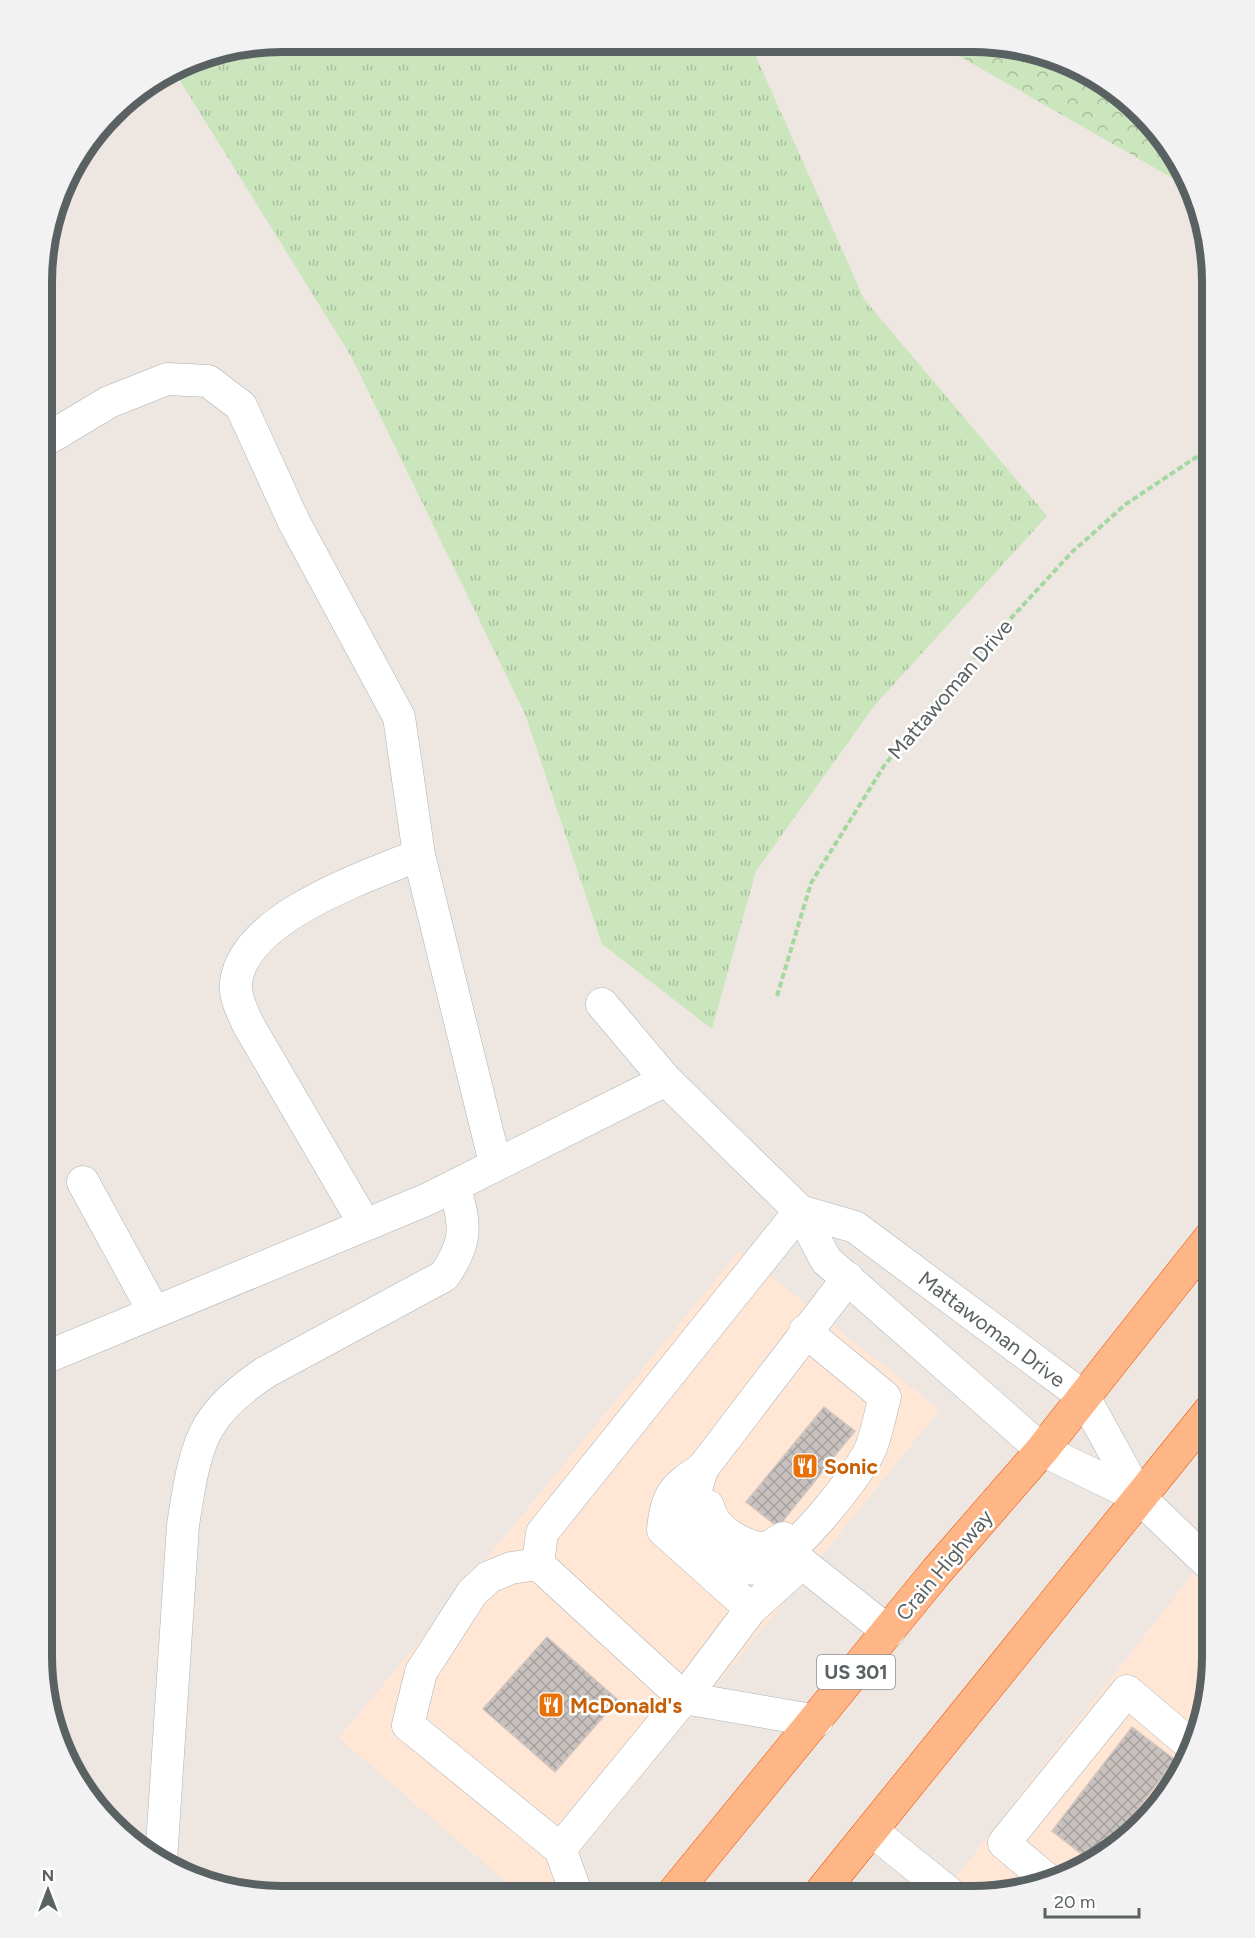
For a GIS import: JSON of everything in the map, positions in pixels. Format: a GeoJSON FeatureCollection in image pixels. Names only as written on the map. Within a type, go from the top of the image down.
{"type":"FeatureCollection","features":[{"type":"Feature","properties":{"kind":"highway","name":"Crain Highway"},"geometry":{"type":"LineString","coordinates":[[680,1886],[1042,1450],[1202,1248]]}},
{"type":"Feature","properties":{"kind":"highway"},"geometry":{"type":"LineString","coordinates":[[826,1886],[1202,1420]]}},
{"type":"Feature","properties":{"kind":"street"},"geometry":{"type":"LineString","coordinates":[[52,436],[109,402],[167,379],[208,381],[242,406],[294,522],[399,717],[419,855],[495,1163]]}},
{"type":"Feature","properties":{"kind":"street"},"geometry":{"type":"LineString","coordinates":[[365,1225],[249,1026],[239,1004],[236,983],[244,957],[257,942],[283,920],[327,892],[419,855]]}},
{"type":"Feature","properties":{"kind":"street","name":"Mattawoman Drive"},"geometry":{"type":"LineString","coordinates":[[602,1004],[666,1080],[800,1211],[826,1260],[1042,1450],[1139,1497]]}},
{"type":"Feature","properties":{"kind":"street"},"geometry":{"type":"LineString","coordinates":[[52,1355],[365,1225],[453,1186],[495,1163],[666,1080]]}},
{"type":"Feature","properties":{"kind":"street"},"geometry":{"type":"LineString","coordinates":[[83,1182],[154,1312]]}},
{"type":"Feature","properties":{"kind":"street"},"geometry":{"type":"LineString","coordinates":[[162,1851],[183,1525],[192,1473],[208,1426],[243,1388],[266,1372],[444,1276],[456,1260],[465,1230],[453,1186]]}},
{"type":"Feature","properties":{"kind":"street"},"geometry":{"type":"LineString","coordinates":[[538,1564],[542,1533],[800,1211]]}},
{"type":"Feature","properties":{"kind":"street","name":"Mattawoman Drive"},"geometry":{"type":"LineString","coordinates":[[800,1211],[855,1227],[1084,1397],[1139,1497],[1202,1558]]}},
{"type":"Feature","properties":{"kind":"street"},"geometry":{"type":"LineString","coordinates":[[751,1609],[663,1530],[665,1506],[677,1486],[702,1469],[805,1331],[848,1278]]}},
{"type":"Feature","properties":{"kind":"street"},"geometry":{"type":"LineString","coordinates":[[702,1469],[691,1507],[694,1523],[723,1558],[747,1569],[764,1567],[811,1531],[869,1453],[885,1397],[805,1331]]}},
{"type":"Feature","properties":{"kind":"street"},"geometry":{"type":"LineString","coordinates":[[560,1849],[684,1698],[751,1609],[802,1563],[889,1632]]}},
{"type":"Feature","properties":{"kind":"street"},"geometry":{"type":"LineString","coordinates":[[538,1564],[684,1698],[817,1721]]}},
{"type":"Feature","properties":{"kind":"street"},"geometry":{"type":"LineString","coordinates":[[538,1564],[511,1568],[489,1577],[472,1593],[421,1672],[408,1725],[560,1849],[574,1886]]}},
{"type":"Feature","properties":{"kind":"street"},"geometry":{"type":"LineString","coordinates":[[1041,1875],[1004,1843],[1126,1691],[1186,1741]]}},
{"type":"Feature","properties":{"kind":"street"},"geometry":{"type":"LineString","coordinates":[[871,1830],[941,1886]]}},
{"type":"Feature","properties":{"kind":"path","name":"Mattawoman Drive"},"geometry":{"type":"LineString","coordinates":[[777,996],[811,882],[884,766],[944,691],[1072,552],[1126,504],[1202,455]]}},
{"type":"Feature","properties":{"kind":"shaded area"},"geometry":{"type":"Polygon","coordinates":[[[739,1251],[940,1410],[553,1886],[511,1886],[339,1738],[739,1251]]]}},
{"type":"Feature","properties":{"kind":"shaded area"},"geometry":{"type":"Polygon","coordinates":[[[1202,1562],[1201,1686],[1195,1715],[1185,1744],[1172,1771],[1155,1796],[1113,1838],[1061,1868],[1032,1878],[1003,1884],[949,1886],[1202,1562]]]}},
{"type":"Feature","properties":{"kind":"green space"},"geometry":{"type":"Polygon","coordinates":[[[282,52],[754,52],[864,299],[1047,516],[875,705],[756,871],[712,1029],[602,944],[525,714],[351,356],[178,77],[223,60],[252,54],[282,52]]]}},
{"type":"Feature","properties":{"kind":"green space"},"geometry":{"type":"Polygon","coordinates":[[[952,52],[1003,54],[1032,60],[1088,83],[1113,100],[1135,120],[1155,142],[1180,182],[952,52]]]}},
{"type":"Feature","properties":{"kind":"building","name":"Sonic"},"geometry":{"type":"Polygon","coordinates":[[[824,1407],[855,1431],[833,1458],[837,1462],[827,1474],[823,1471],[778,1527],[746,1502],[824,1407]]]}},
{"type":"Feature","properties":{"kind":"building","name":"McDonald's"},"geometry":{"type":"Polygon","coordinates":[[[547,1637],[618,1700],[555,1772],[483,1709],[547,1637]]]}},
{"type":"Feature","properties":{"kind":"building"},"geometry":{"type":"Polygon","coordinates":[[[1132,1727],[1175,1760],[1121,1831],[1087,1855],[1085,1856],[1052,1831],[1132,1727]]]}},
{"type":"Feature","properties":{"kind":"place","name":"Sonic"},"geometry":{"type":"Point","coordinates":[805,1466]}},
{"type":"Feature","properties":{"kind":"place","name":"McDonald's"},"geometry":{"type":"Point","coordinates":[551,1705]}}]}
